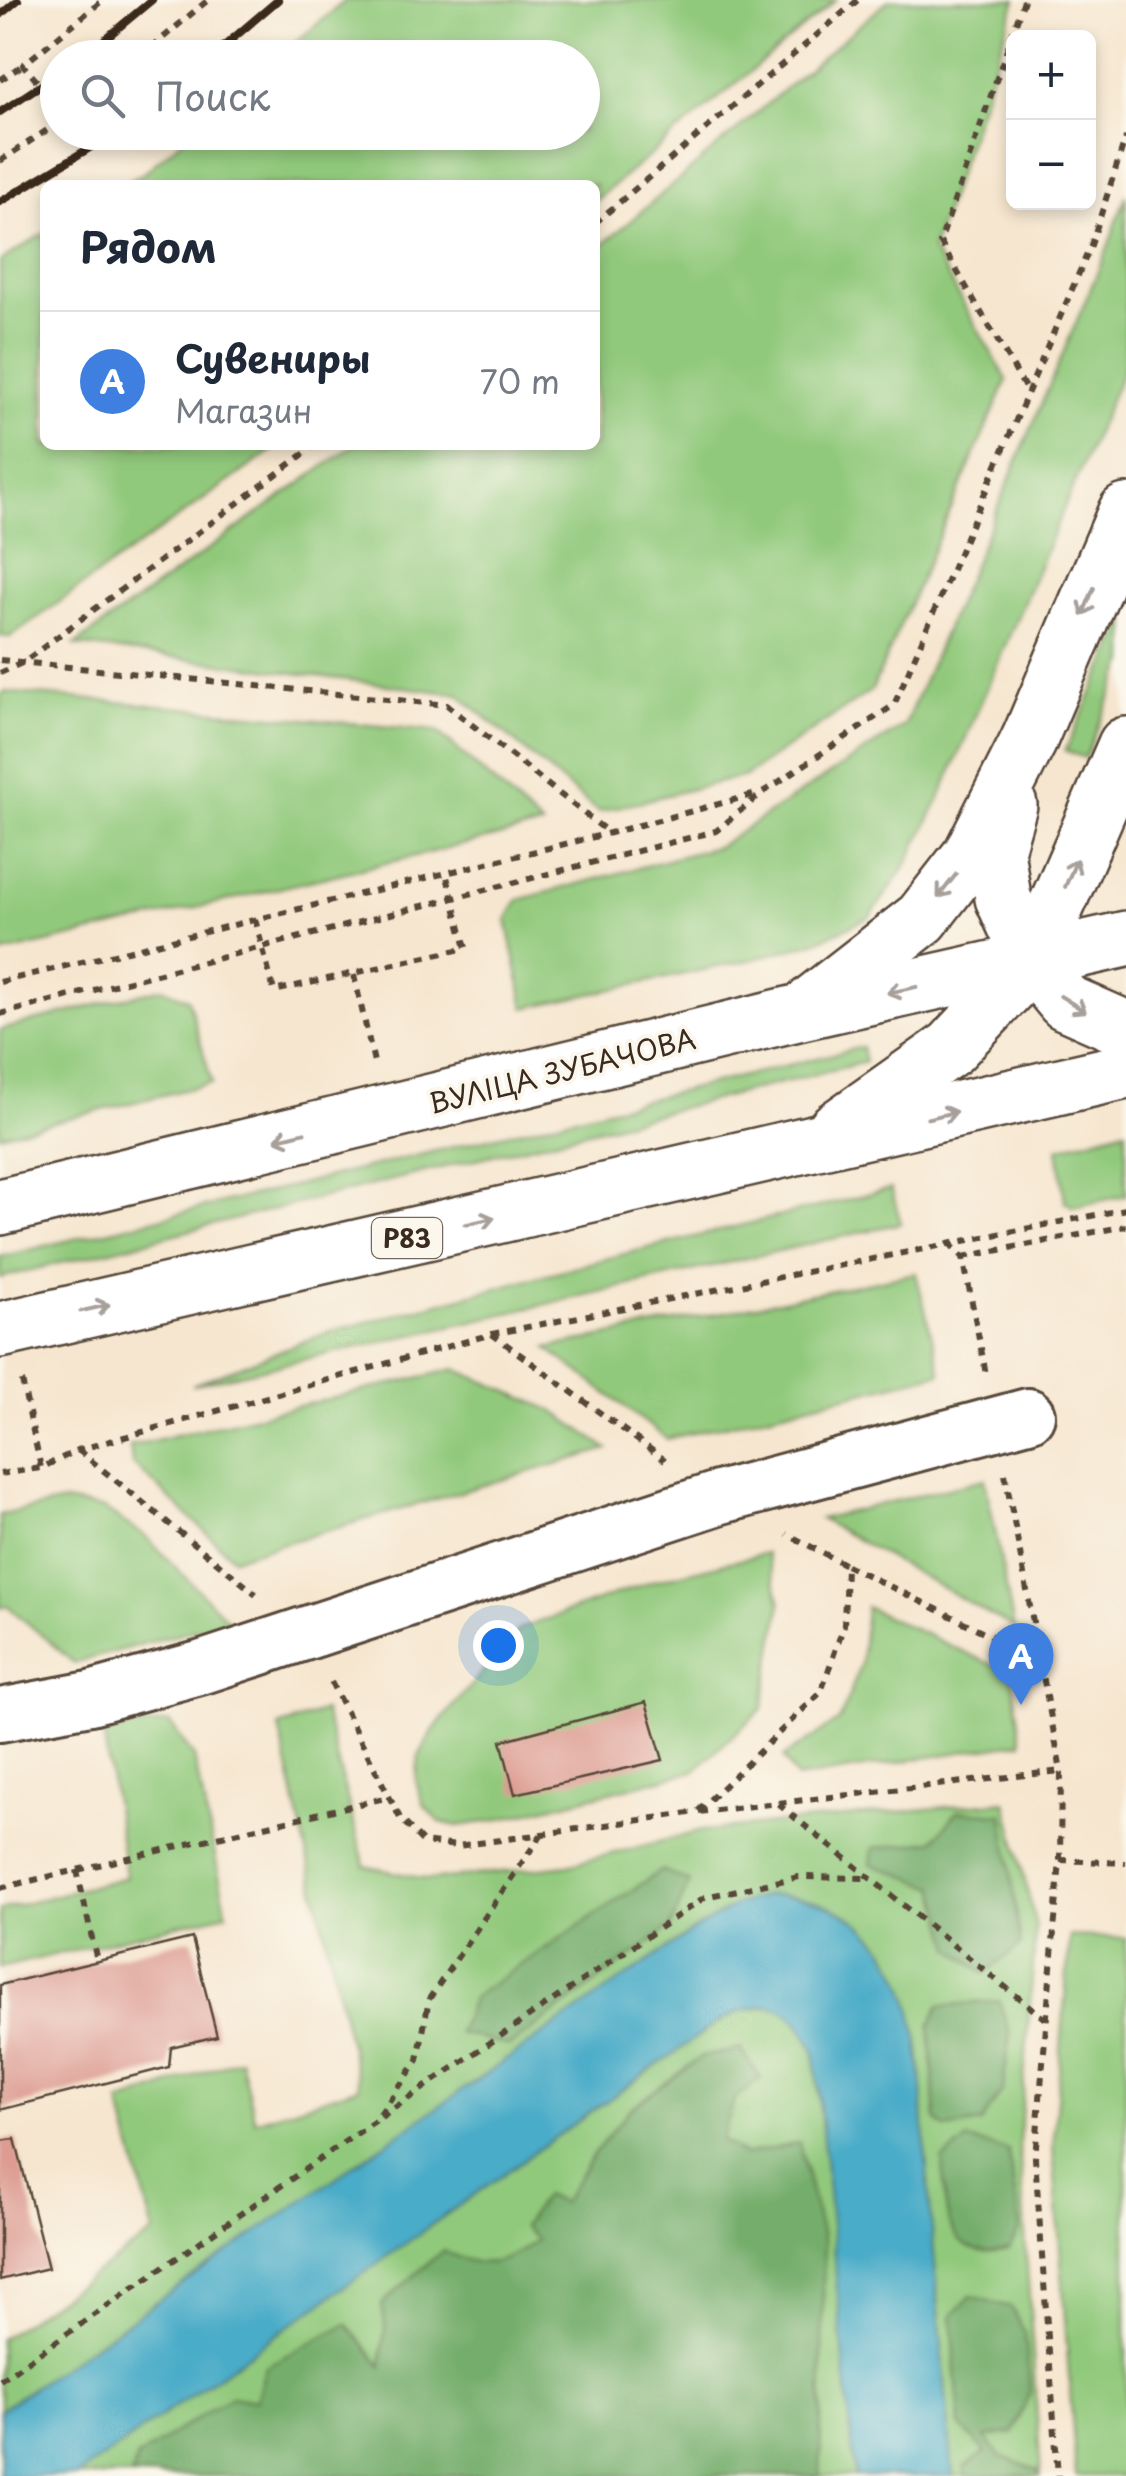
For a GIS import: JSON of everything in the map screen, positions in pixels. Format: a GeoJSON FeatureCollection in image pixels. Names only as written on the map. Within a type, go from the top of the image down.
{"type":"FeatureCollection","features":[{"type":"Feature","properties":{"kind":"main road"},"geometry":{"type":"LineString","coordinates":[[801,1012],[922,918],[970,855],[1029,740],[1126,512]]}},
{"type":"Feature","properties":{"kind":"main road"},"geometry":{"type":"LineString","coordinates":[[1029,740],[996,850],[1002,898],[1032,962],[1065,1002],[1126,1029]]}},
{"type":"Feature","properties":{"kind":"main road"},"geometry":{"type":"LineString","coordinates":[[813,1145],[951,1048],[1032,962],[1126,745]]}},
{"type":"Feature","properties":{"kind":"main road","name":"ВУЛІЦА ЗУБАЧОВА"},"geometry":{"type":"LineString","coordinates":[[0,1206],[801,1012],[1126,939]]}},
{"type":"Feature","properties":{"kind":"main road","name":"Р83"},"geometry":{"type":"LineString","coordinates":[[5,1329],[1126,1071]]}},
{"type":"Feature","properties":{"kind":"lane"},"geometry":{"type":"LineString","coordinates":[[0,1716],[90,1698],[307,1635],[519,1561],[718,1498],[1012,1419]]}},
{"type":"Feature","properties":{"kind":"path"},"geometry":{"type":"LineString","coordinates":[[53,40],[103,0]]}},
{"type":"Feature","properties":{"kind":"path"},"geometry":{"type":"LineString","coordinates":[[160,40],[208,0]]}},
{"type":"Feature","properties":{"kind":"path"},"geometry":{"type":"LineString","coordinates":[[600,218],[858,0]]}},
{"type":"Feature","properties":{"kind":"path"},"geometry":{"type":"LineString","coordinates":[[1024,0],[940,242],[1028,392]]}},
{"type":"Feature","properties":{"kind":"path"},"geometry":{"type":"LineString","coordinates":[[0,80],[40,51]]}},
{"type":"Feature","properties":{"kind":"path"},"geometry":{"type":"LineString","coordinates":[[22,65],[40,84]]}},
{"type":"Feature","properties":{"kind":"path"},"geometry":{"type":"LineString","coordinates":[[0,160],[40,134]]}},
{"type":"Feature","properties":{"kind":"path"},"geometry":{"type":"LineString","coordinates":[[0,1014],[716,831],[762,793],[894,705],[1091,244],[1126,137]]}},
{"type":"Feature","properties":{"kind":"path"},"geometry":{"type":"LineString","coordinates":[[0,673],[22,662],[309,450]]}},
{"type":"Feature","properties":{"kind":"path"},"geometry":{"type":"LineString","coordinates":[[0,660],[446,705],[610,834]]}},
{"type":"Feature","properties":{"kind":"path"},"geometry":{"type":"LineString","coordinates":[[0,982],[610,834],[762,793]]}},
{"type":"Feature","properties":{"kind":"path"},"geometry":{"type":"LineString","coordinates":[[255,919],[274,991],[466,948],[446,872]]}},
{"type":"Feature","properties":{"kind":"path"},"geometry":{"type":"LineString","coordinates":[[354,975],[385,1113]]}},
{"type":"Feature","properties":{"kind":"path"},"geometry":{"type":"LineString","coordinates":[[0,1474],[41,1468],[78,1450],[492,1334],[1126,1209]]}},
{"type":"Feature","properties":{"kind":"path"},"geometry":{"type":"LineString","coordinates":[[963,1258],[1126,1226]]}},
{"type":"Feature","properties":{"kind":"path"},"geometry":{"type":"LineString","coordinates":[[949,1243],[963,1258],[1012,1419],[1040,1660],[1061,1771],[1060,1860],[1035,2158],[1058,2476]]}},
{"type":"Feature","properties":{"kind":"path"},"geometry":{"type":"LineString","coordinates":[[5,1329],[41,1468]]}},
{"type":"Feature","properties":{"kind":"path"},"geometry":{"type":"LineString","coordinates":[[492,1334],[718,1498],[846,1566],[1040,1660]]}},
{"type":"Feature","properties":{"kind":"path"},"geometry":{"type":"LineString","coordinates":[[78,1450],[307,1635],[400,1818],[423,1842],[458,1846],[698,1812],[1061,1771]]}},
{"type":"Feature","properties":{"kind":"path"},"geometry":{"type":"LineString","coordinates":[[698,1812],[822,1692],[844,1625],[846,1566]]}},
{"type":"Feature","properties":{"kind":"path"},"geometry":{"type":"LineString","coordinates":[[0,1888],[390,1797]]}},
{"type":"Feature","properties":{"kind":"path"},"geometry":{"type":"LineString","coordinates":[[778,1804],[1046,2020]]}},
{"type":"Feature","properties":{"kind":"path"},"geometry":{"type":"LineString","coordinates":[[376,2121],[418,2060],[429,1999],[542,1834]]}},
{"type":"Feature","properties":{"kind":"path"},"geometry":{"type":"LineString","coordinates":[[1060,1860],[1126,1863]]}},
{"type":"Feature","properties":{"kind":"path"},"geometry":{"type":"LineString","coordinates":[[77,1870],[97,1962]]}},
{"type":"Feature","properties":{"kind":"path"},"geometry":{"type":"LineString","coordinates":[[0,2380],[705,1897],[799,1877],[870,1878]]}},
{"type":"Feature","properties":{"kind":"green space"},"geometry":{"type":"Polygon","coordinates":[[[346,0],[836,0],[600,197],[600,180],[131,180],[170,150],[600,150],[600,40],[298,40],[346,0]]]}},
{"type":"Feature","properties":{"kind":"green space"},"geometry":{"type":"Polygon","coordinates":[[[889,0],[1016,0],[932,249],[1007,380],[872,690],[745,776],[598,812],[458,694],[75,645],[347,450],[600,450],[600,247],[889,0]]]}},
{"type":"Feature","properties":{"kind":"green space"},"geometry":{"type":"Polygon","coordinates":[[[1126,195],[1126,363],[940,798],[907,864],[870,917],[815,942],[750,960],[525,1008],[507,920],[518,900],[719,846],[905,725],[1107,250],[1126,195]]]}},
{"type":"Feature","properties":{"kind":"green space"},"geometry":{"type":"Polygon","coordinates":[[[40,236],[40,450],[273,450],[10,637],[0,636],[0,261],[40,236]]]}},
{"type":"Feature","properties":{"kind":"green space"},"geometry":{"type":"Polygon","coordinates":[[[1126,620],[1126,661],[1085,758],[1065,751],[1126,620]]]}},
{"type":"Feature","properties":{"kind":"green space"},"geometry":{"type":"Polygon","coordinates":[[[5,692],[437,731],[542,826],[0,954],[0,695],[5,692]]]}},
{"type":"Feature","properties":{"kind":"green space"},"geometry":{"type":"Polygon","coordinates":[[[162,988],[188,999],[212,1083],[0,1135],[0,1030],[162,988]]]}},
{"type":"Feature","properties":{"kind":"green space"},"geometry":{"type":"Polygon","coordinates":[[[862,1047],[865,1062],[0,1278],[0,1257],[862,1047]]]}},
{"type":"Feature","properties":{"kind":"green space"},"geometry":{"type":"Polygon","coordinates":[[[1126,1129],[1126,1195],[1074,1207],[1065,1201],[1058,1148],[1126,1129]]]}},
{"type":"Feature","properties":{"kind":"green space"},"geometry":{"type":"Polygon","coordinates":[[[891,1189],[901,1223],[192,1385],[325,1333],[891,1189]]]}},
{"type":"Feature","properties":{"kind":"green space"},"geometry":{"type":"Polygon","coordinates":[[[916,1273],[941,1373],[667,1439],[547,1348],[916,1273]]]}},
{"type":"Feature","properties":{"kind":"green space"},"geometry":{"type":"Polygon","coordinates":[[[455,1369],[552,1410],[608,1449],[233,1558],[132,1463],[130,1446],[455,1369]]]}},
{"type":"Feature","properties":{"kind":"green space"},"geometry":{"type":"Polygon","coordinates":[[[985,1479],[1014,1628],[820,1519],[985,1479]]]}},
{"type":"Feature","properties":{"kind":"green space"},"geometry":{"type":"Polygon","coordinates":[[[64,1502],[104,1509],[145,1536],[228,1620],[74,1663],[8,1606],[0,1608],[0,1515],[64,1502]]]}},
{"type":"Feature","properties":{"kind":"green space"},"geometry":{"type":"Polygon","coordinates":[[[766,1553],[781,1603],[763,1708],[694,1771],[493,1821],[457,1826],[440,1822],[423,1804],[416,1781],[419,1756],[435,1728],[519,1629],[653,1581],[766,1553]]]}},
{"type":"Feature","properties":{"kind":"green space"},"geometry":{"type":"Polygon","coordinates":[[[866,1607],[1012,1674],[1022,1742],[797,1779],[783,1757],[840,1720],[861,1664],[866,1607]]]}},
{"type":"Feature","properties":{"kind":"green space"},"geometry":{"type":"Polygon","coordinates":[[[324,1711],[365,1866],[430,1880],[568,1865],[702,1831],[1006,1801],[1036,1927],[1019,2144],[1041,2476],[0,2476],[0,2339],[154,2233],[120,2103],[240,2059],[255,2121],[359,2087],[279,1727],[324,1711]]]}},
{"type":"Feature","properties":{"kind":"green space"},"geometry":{"type":"Polygon","coordinates":[[[169,1722],[194,1757],[227,1913],[0,1968],[0,1910],[126,1877],[103,1732],[169,1722]]]}},
{"type":"Feature","properties":{"kind":"green space"},"geometry":{"type":"Polygon","coordinates":[[[958,1811],[1003,1814],[1021,1945],[984,1974],[952,1948],[936,1887],[871,1864],[873,1848],[933,1841],[958,1811]]]}},
{"type":"Feature","properties":{"kind":"green space"},"geometry":{"type":"Polygon","coordinates":[[[662,1870],[689,1882],[671,1927],[510,2046],[458,2033],[473,1997],[662,1870]]]}},
{"type":"Feature","properties":{"kind":"green space"},"geometry":{"type":"Polygon","coordinates":[[[1070,1936],[1126,1938],[1126,2476],[1076,2476],[1053,2148],[1070,1936]]]}},
{"type":"Feature","properties":{"kind":"green space"},"geometry":{"type":"Polygon","coordinates":[[[999,2001],[1010,2034],[1003,2090],[981,2123],[946,2129],[936,2120],[930,2026],[939,2006],[999,2001]]]}},
{"type":"Feature","properties":{"kind":"green space"},"geometry":{"type":"Polygon","coordinates":[[[741,2049],[761,2078],[735,2099],[721,2140],[744,2155],[799,2143],[824,2245],[820,2476],[131,2476],[137,2458],[231,2396],[256,2400],[266,2366],[347,2324],[381,2366],[385,2325],[382,2304],[443,2250],[469,2261],[492,2262],[514,2255],[537,2240],[523,2227],[544,2195],[562,2203],[592,2156],[630,2109],[701,2057],[741,2049]]]}},
{"type":"Feature","properties":{"kind":"green space"},"geometry":{"type":"Polygon","coordinates":[[[968,2140],[1008,2151],[1020,2229],[1009,2249],[970,2248],[952,2228],[942,2160],[968,2140]]]}},
{"type":"Feature","properties":{"kind":"green space"},"geometry":{"type":"Polygon","coordinates":[[[971,2296],[1011,2307],[1025,2333],[1030,2392],[1013,2433],[986,2437],[1000,2456],[1039,2471],[1040,2476],[966,2476],[965,2467],[986,2452],[960,2426],[952,2316],[971,2296]]]}},
{"type":"Feature","properties":{"kind":"water"},"geometry":{"type":"Polygon","coordinates":[[[767,1895],[823,1904],[856,1921],[883,1947],[904,1986],[920,2058],[953,2476],[855,2476],[815,2054],[807,2036],[788,2013],[765,2006],[718,2022],[77,2476],[0,2476],[0,2410],[694,1930],[736,1905],[767,1895]]]}},
{"type":"Feature","properties":{"kind":"building"},"geometry":{"type":"Polygon","coordinates":[[[646,1702],[663,1760],[515,1794],[501,1741],[646,1702]]]}},
{"type":"Feature","properties":{"kind":"building"},"geometry":{"type":"Polygon","coordinates":[[[192,1938],[217,2036],[171,2047],[169,2067],[0,2110],[0,1985],[192,1938]]]}},
{"type":"Feature","properties":{"kind":"building"},"geometry":{"type":"Polygon","coordinates":[[[15,2139],[48,2268],[0,2280],[0,2141],[15,2139]]]}},
{"type":"Feature","properties":{"kind":"railway"},"geometry":{"type":"LineString","coordinates":[[0,15],[18,0]]}},
{"type":"Feature","properties":{"kind":"railway"},"geometry":{"type":"LineString","coordinates":[[104,40],[152,0]]}},
{"type":"Feature","properties":{"kind":"railway"},"geometry":{"type":"LineString","coordinates":[[231,40],[278,0]]}},
{"type":"Feature","properties":{"kind":"railway"},"geometry":{"type":"LineString","coordinates":[[0,112],[40,86]]}},
{"type":"Feature","properties":{"kind":"railway"},"geometry":{"type":"LineString","coordinates":[[0,202],[86,150]]}},
{"type":"Feature","properties":{"kind":"place","name":"Сувениры"},"geometry":{"type":"Point","coordinates":[1021,1705]}}]}
